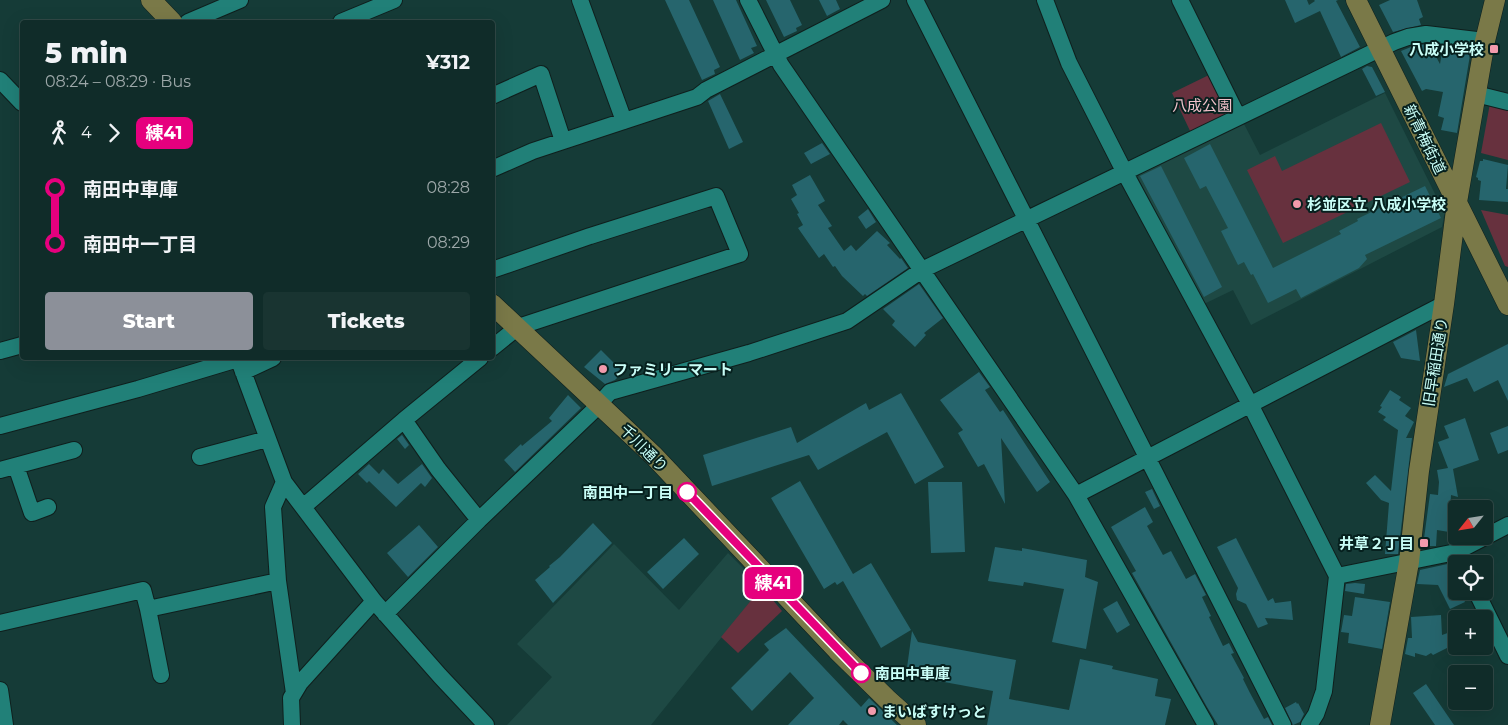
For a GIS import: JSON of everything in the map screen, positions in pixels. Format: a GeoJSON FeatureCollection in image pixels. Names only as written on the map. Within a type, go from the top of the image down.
{"type":"FeatureCollection","features":[{"type":"Feature","properties":{"kind":"main road"},"geometry":{"type":"LineString","coordinates":[[151,0],[170,20]]}},
{"type":"Feature","properties":{"kind":"main road","name":"新青梅街道"},"geometry":{"type":"LineString","coordinates":[[1356,0],[1456,202],[1500,273],[1508,305]]}},
{"type":"Feature","properties":{"kind":"main road","name":"旧早稲田通り"},"geometry":{"type":"LineString","coordinates":[[1380,725],[1410,562],[1419,471],[1444,304],[1456,202],[1485,41],[1495,0]]}},
{"type":"Feature","properties":{"kind":"main road","name":"千川通り"},"geometry":{"type":"LineString","coordinates":[[495,307],[654,456],[837,650],[887,700],[916,725]]}},
{"type":"Feature","properties":{"kind":"street"},"geometry":{"type":"LineString","coordinates":[[193,20],[240,0]]}},
{"type":"Feature","properties":{"kind":"street"},"geometry":{"type":"LineString","coordinates":[[346,20],[394,0]]}},
{"type":"Feature","properties":{"kind":"street"},"geometry":{"type":"LineString","coordinates":[[580,0],[624,121]]}},
{"type":"Feature","properties":{"kind":"street"},"geometry":{"type":"LineString","coordinates":[[748,0],[775,55],[1076,495],[1206,725]]}},
{"type":"Feature","properties":{"kind":"street"},"geometry":{"type":"LineString","coordinates":[[495,168],[533,150],[697,97],[706,90],[882,0]]}},
{"type":"Feature","properties":{"kind":"street"},"geometry":{"type":"LineString","coordinates":[[915,0],[1283,725]]}},
{"type":"Feature","properties":{"kind":"street"},"geometry":{"type":"LineString","coordinates":[[1045,0],[1069,63],[1125,173],[1250,404],[1337,576],[1324,692],[1316,714],[1309,725]]}},
{"type":"Feature","properties":{"kind":"street"},"geometry":{"type":"LineString","coordinates":[[1180,0],[1238,117]]}},
{"type":"Feature","properties":{"kind":"street"},"geometry":{"type":"LineString","coordinates":[[385,614],[610,392],[749,353],[847,321],[922,270],[1380,48],[1408,37],[1422,35],[1485,41]]}},
{"type":"Feature","properties":{"kind":"street"},"geometry":{"type":"LineString","coordinates":[[495,95],[541,74],[563,141]]}},
{"type":"Feature","properties":{"kind":"street"},"geometry":{"type":"LineString","coordinates":[[0,80],[20,101]]}},
{"type":"Feature","properties":{"kind":"street"},"geometry":{"type":"LineString","coordinates":[[1476,94],[1508,102]]}},
{"type":"Feature","properties":{"kind":"street"},"geometry":{"type":"LineString","coordinates":[[495,269],[590,236],[716,196],[740,254],[518,327],[495,346]]}},
{"type":"Feature","properties":{"kind":"street"},"geometry":{"type":"LineString","coordinates":[[1076,495],[1444,304]]}},
{"type":"Feature","properties":{"kind":"street"},"geometry":{"type":"LineString","coordinates":[[0,351],[20,346]]}},
{"type":"Feature","properties":{"kind":"street"},"geometry":{"type":"LineString","coordinates":[[0,426],[240,363],[260,360]]}},
{"type":"Feature","properties":{"kind":"street"},"geometry":{"type":"LineString","coordinates":[[303,507],[478,360]]}},
{"type":"Feature","properties":{"kind":"street"},"geometry":{"type":"LineString","coordinates":[[240,363],[284,482],[374,601],[486,725]]}},
{"type":"Feature","properties":{"kind":"street"},"geometry":{"type":"LineString","coordinates":[[404,420],[438,469],[479,520]]}},
{"type":"Feature","properties":{"kind":"street"},"geometry":{"type":"LineString","coordinates":[[200,457],[267,439]]}},
{"type":"Feature","properties":{"kind":"street"},"geometry":{"type":"LineString","coordinates":[[0,470],[74,450]]}},
{"type":"Feature","properties":{"kind":"street"},"geometry":{"type":"LineString","coordinates":[[16,466],[32,513],[48,507]]}},
{"type":"Feature","properties":{"kind":"street"},"geometry":{"type":"LineString","coordinates":[[284,482],[272,507],[278,581],[294,693]]}},
{"type":"Feature","properties":{"kind":"street"},"geometry":{"type":"LineString","coordinates":[[1463,555],[1508,525]]}},
{"type":"Feature","properties":{"kind":"street"},"geometry":{"type":"LineString","coordinates":[[1337,576],[1410,562],[1448,559]]}},
{"type":"Feature","properties":{"kind":"street"},"geometry":{"type":"LineString","coordinates":[[148,609],[278,581]]}},
{"type":"Feature","properties":{"kind":"street"},"geometry":{"type":"LineString","coordinates":[[0,623],[143,590],[161,675]]}},
{"type":"Feature","properties":{"kind":"street"},"geometry":{"type":"LineString","coordinates":[[1480,600],[1508,656]]}},
{"type":"Feature","properties":{"kind":"street"},"geometry":{"type":"LineString","coordinates":[[292,725],[291,698],[300,683],[374,601]]}},
{"type":"Feature","properties":{"kind":"street"},"geometry":{"type":"LineString","coordinates":[[0,690],[6,725]]}},
{"type":"Feature","properties":{"kind":"shaded area","name":"杉並区立 八成小学校"},"geometry":{"type":"Polygon","coordinates":[[[1385,93],[1437,198],[1439,198],[1445,210],[1442,227],[1251,325],[1233,290],[1204,304],[1138,178],[1140,172],[1244,124],[1260,155],[1385,93]]]}},
{"type":"Feature","properties":{"kind":"shaded area"},"geometry":{"type":"Polygon","coordinates":[[[614,544],[679,610],[728,553],[762,587],[651,725],[507,725],[552,677],[517,644],[614,544]]]}},
{"type":"Feature","properties":{"kind":"green space","name":"八成公園"},"geometry":{"type":"Polygon","coordinates":[[[1211,74],[1232,116],[1192,135],[1172,93],[1211,74]]]}},
{"type":"Feature","properties":{"kind":"green space"},"geometry":{"type":"Polygon","coordinates":[[[1490,103],[1508,107],[1508,160],[1481,153],[1490,103]]]}},
{"type":"Feature","properties":{"kind":"green space"},"geometry":{"type":"Polygon","coordinates":[[[1381,123],[1410,182],[1283,243],[1247,170],[1275,156],[1282,171],[1381,123]]]}},
{"type":"Feature","properties":{"kind":"green space"},"geometry":{"type":"Polygon","coordinates":[[[1481,210],[1508,215],[1508,267],[1505,266],[1481,210]]]}},
{"type":"Feature","properties":{"kind":"green space"},"geometry":{"type":"Polygon","coordinates":[[[762,587],[782,611],[738,653],[721,637],[762,587]]]}},
{"type":"Feature","properties":{"kind":"building"},"geometry":{"type":"Polygon","coordinates":[[[665,0],[689,0],[720,67],[714,70],[715,74],[702,80],[665,0]]]}},
{"type":"Feature","properties":{"kind":"building"},"geometry":{"type":"Polygon","coordinates":[[[713,0],[736,0],[757,46],[751,48],[754,53],[740,60],[713,0]]]}},
{"type":"Feature","properties":{"kind":"building"},"geometry":{"type":"Polygon","coordinates":[[[766,0],[790,0],[802,25],[796,28],[797,31],[784,37],[766,0]]]}},
{"type":"Feature","properties":{"kind":"building"},"geometry":{"type":"Polygon","coordinates":[[[819,0],[836,0],[840,9],[827,16],[819,0]]]}},
{"type":"Feature","properties":{"kind":"building"},"geometry":{"type":"Polygon","coordinates":[[[1285,0],[1307,0],[1309,5],[1314,0],[1338,0],[1336,1],[1360,47],[1341,57],[1320,11],[1295,23],[1285,0]]]}},
{"type":"Feature","properties":{"kind":"building"},"geometry":{"type":"Polygon","coordinates":[[[1390,0],[1417,0],[1423,17],[1419,19],[1421,25],[1393,32],[1379,5],[1390,0]]]}},
{"type":"Feature","properties":{"kind":"building"},"geometry":{"type":"Polygon","coordinates":[[[1429,44],[1440,64],[1443,46],[1471,49],[1457,133],[1441,130],[1444,118],[1438,116],[1443,92],[1426,89],[1422,91],[1401,51],[1429,44]]]}},
{"type":"Feature","properties":{"kind":"building"},"geometry":{"type":"Polygon","coordinates":[[[1367,66],[1372,67],[1385,92],[1376,96],[1362,69],[1367,66]]]}},
{"type":"Feature","properties":{"kind":"building"},"geometry":{"type":"Polygon","coordinates":[[[720,94],[743,142],[729,149],[708,101],[720,94]]]}},
{"type":"Feature","properties":{"kind":"building"},"geometry":{"type":"Polygon","coordinates":[[[822,143],[830,154],[811,164],[804,153],[822,143]]]}},
{"type":"Feature","properties":{"kind":"building"},"geometry":{"type":"Polygon","coordinates":[[[1210,144],[1273,268],[1341,234],[1339,231],[1358,221],[1357,219],[1425,186],[1441,218],[1365,255],[1367,259],[1359,268],[1301,298],[1296,289],[1268,303],[1253,274],[1251,275],[1244,262],[1238,265],[1221,231],[1228,228],[1206,186],[1200,189],[1184,158],[1210,144]]]}},
{"type":"Feature","properties":{"kind":"building"},"geometry":{"type":"Polygon","coordinates":[[[1483,159],[1508,165],[1506,189],[1508,189],[1508,202],[1479,200],[1481,181],[1476,177],[1480,161],[1483,161],[1483,159]]]}},
{"type":"Feature","properties":{"kind":"building"},"geometry":{"type":"Polygon","coordinates":[[[1161,166],[1222,287],[1204,297],[1140,176],[1161,166]]]}},
{"type":"Feature","properties":{"kind":"building"},"geometry":{"type":"Polygon","coordinates":[[[810,175],[825,201],[818,205],[832,226],[828,228],[844,251],[851,245],[856,251],[877,231],[890,243],[887,245],[901,258],[908,268],[867,296],[865,294],[863,296],[842,276],[835,266],[833,267],[824,254],[819,258],[798,228],[803,225],[791,199],[797,195],[792,185],[810,175]]]}},
{"type":"Feature","properties":{"kind":"building"},"geometry":{"type":"Polygon","coordinates":[[[868,209],[876,222],[866,229],[858,217],[868,209]]]}},
{"type":"Feature","properties":{"kind":"building"},"geometry":{"type":"Polygon","coordinates":[[[919,284],[943,318],[924,333],[926,335],[915,347],[892,325],[895,321],[883,309],[919,284]]]}},
{"type":"Feature","properties":{"kind":"building"},"geometry":{"type":"Polygon","coordinates":[[[1416,330],[1420,361],[1401,358],[1393,342],[1416,330]]]}},
{"type":"Feature","properties":{"kind":"building"},"geometry":{"type":"Polygon","coordinates":[[[1508,344],[1508,401],[1498,380],[1474,392],[1467,378],[1444,387],[1448,374],[1508,344]]]}},
{"type":"Feature","properties":{"kind":"building"},"geometry":{"type":"Polygon","coordinates":[[[601,350],[623,372],[615,380],[605,384],[584,367],[601,350]]]}},
{"type":"Feature","properties":{"kind":"building"},"geometry":{"type":"Polygon","coordinates":[[[979,372],[990,387],[985,390],[1000,412],[1003,410],[1050,482],[1037,492],[1001,438],[1005,504],[984,464],[978,467],[958,433],[963,430],[940,400],[979,372]]]}},
{"type":"Feature","properties":{"kind":"building"},"geometry":{"type":"Polygon","coordinates":[[[1390,390],[1401,397],[1399,400],[1411,408],[1405,416],[1414,422],[1406,438],[1412,438],[1398,554],[1385,554],[1389,503],[1381,500],[1366,483],[1375,475],[1391,491],[1398,430],[1383,420],[1386,417],[1378,412],[1390,390]]]}},
{"type":"Feature","properties":{"kind":"building"},"geometry":{"type":"Polygon","coordinates":[[[901,393],[944,467],[915,484],[887,432],[818,470],[809,455],[712,486],[703,455],[791,427],[797,443],[866,403],[869,410],[901,393]]]}},
{"type":"Feature","properties":{"kind":"building"},"geometry":{"type":"Polygon","coordinates":[[[568,395],[581,408],[515,472],[504,460],[521,444],[522,446],[552,421],[549,418],[568,395]]]}},
{"type":"Feature","properties":{"kind":"building"},"geometry":{"type":"Polygon","coordinates":[[[1465,418],[1479,460],[1453,469],[1458,497],[1451,495],[1451,500],[1448,500],[1448,532],[1437,530],[1436,546],[1423,546],[1430,494],[1438,495],[1439,482],[1437,470],[1448,468],[1438,442],[1449,438],[1444,426],[1465,418]]]}},
{"type":"Feature","properties":{"kind":"building"},"geometry":{"type":"Polygon","coordinates":[[[1508,426],[1508,450],[1498,454],[1490,433],[1508,426]]]}},
{"type":"Feature","properties":{"kind":"building"},"geometry":{"type":"Polygon","coordinates":[[[402,435],[409,445],[405,449],[397,439],[402,435]]]}},
{"type":"Feature","properties":{"kind":"building"},"geometry":{"type":"Polygon","coordinates":[[[369,464],[379,474],[383,469],[398,484],[422,464],[432,478],[425,487],[421,483],[396,507],[369,481],[367,483],[358,474],[369,464]]]}},
{"type":"Feature","properties":{"kind":"building"},"geometry":{"type":"Polygon","coordinates":[[[800,481],[853,574],[871,563],[911,630],[881,648],[843,581],[837,585],[835,582],[824,589],[771,498],[800,481]]]}},
{"type":"Feature","properties":{"kind":"building"},"geometry":{"type":"Polygon","coordinates":[[[928,482],[962,482],[965,552],[931,553],[928,482]]]}},
{"type":"Feature","properties":{"kind":"building"},"geometry":{"type":"Polygon","coordinates":[[[1152,489],[1160,506],[1154,509],[1145,492],[1152,489]]]}},
{"type":"Feature","properties":{"kind":"building"},"geometry":{"type":"Polygon","coordinates":[[[1145,507],[1153,522],[1147,526],[1163,555],[1171,551],[1186,579],[1195,574],[1206,595],[1202,597],[1223,646],[1229,643],[1234,653],[1231,654],[1250,693],[1264,719],[1268,717],[1272,725],[1218,725],[1207,707],[1132,573],[1136,571],[1111,527],[1145,507]]]}},
{"type":"Feature","properties":{"kind":"building"},"geometry":{"type":"Polygon","coordinates":[[[593,523],[612,543],[553,603],[535,580],[593,523]]]}},
{"type":"Feature","properties":{"kind":"building"},"geometry":{"type":"Polygon","coordinates":[[[419,525],[438,547],[408,577],[387,553],[419,525]]]}},
{"type":"Feature","properties":{"kind":"building"},"geometry":{"type":"Polygon","coordinates":[[[684,538],[699,554],[663,589],[647,572],[684,538]]]}},
{"type":"Feature","properties":{"kind":"building"},"geometry":{"type":"Polygon","coordinates":[[[1236,538],[1268,601],[1273,598],[1275,603],[1291,601],[1293,620],[1265,618],[1268,624],[1258,628],[1246,604],[1237,600],[1238,588],[1217,547],[1236,538]]]}},
{"type":"Feature","properties":{"kind":"building"},"geometry":{"type":"Polygon","coordinates":[[[995,547],[1022,551],[1022,548],[1087,560],[1085,577],[1098,582],[1086,649],[1052,642],[1064,589],[1024,582],[1023,586],[988,581],[995,547]]]}},
{"type":"Feature","properties":{"kind":"building"},"geometry":{"type":"Polygon","coordinates":[[[1448,564],[1448,600],[1464,600],[1465,602],[1450,609],[1438,585],[1417,584],[1420,570],[1448,564]]]}},
{"type":"Feature","properties":{"kind":"building"},"geometry":{"type":"Polygon","coordinates":[[[1346,584],[1365,584],[1364,594],[1345,591],[1346,584]]]}},
{"type":"Feature","properties":{"kind":"building"},"geometry":{"type":"Polygon","coordinates":[[[1355,597],[1390,602],[1382,649],[1348,643],[1349,633],[1341,632],[1344,615],[1352,616],[1355,597]]]}},
{"type":"Feature","properties":{"kind":"building"},"geometry":{"type":"Polygon","coordinates":[[[1117,601],[1130,625],[1117,633],[1103,609],[1117,601]]]}},
{"type":"Feature","properties":{"kind":"building"},"geometry":{"type":"Polygon","coordinates":[[[1441,615],[1442,635],[1448,633],[1448,648],[1433,655],[1431,653],[1426,656],[1415,653],[1415,657],[1405,654],[1408,638],[1412,638],[1411,617],[1441,615]]]}},
{"type":"Feature","properties":{"kind":"building"},"geometry":{"type":"Polygon","coordinates":[[[786,628],[861,707],[869,698],[897,725],[848,725],[843,720],[839,725],[788,725],[814,698],[790,672],[752,711],[731,688],[769,650],[764,644],[786,628]]]}},
{"type":"Feature","properties":{"kind":"building"},"geometry":{"type":"Polygon","coordinates":[[[912,631],[918,642],[1016,660],[1009,699],[1069,710],[1080,659],[1113,666],[1112,669],[1158,679],[1155,696],[1171,699],[1165,725],[987,725],[993,691],[906,675],[912,631]]]}},
{"type":"Feature","properties":{"kind":"building"},"geometry":{"type":"Polygon","coordinates":[[[1426,684],[1454,725],[1435,725],[1413,693],[1426,684]]]}},
{"type":"Feature","properties":{"kind":"building"},"geometry":{"type":"Polygon","coordinates":[[[1296,702],[1304,714],[1300,722],[1293,725],[1285,708],[1296,702]]]}},
{"type":"Feature","properties":{"kind":"bus line","name":"練41"},"geometry":{"type":"LineString","coordinates":[[687,492],[861,673]]}},
{"type":"Feature","properties":{"kind":"place","name":"八成小学校"},"geometry":{"type":"Point","coordinates":[1494,49]}},
{"type":"Feature","properties":{"kind":"place","name":"杉並区立 八成小学校"},"geometry":{"type":"Point","coordinates":[1297,204]}},
{"type":"Feature","properties":{"kind":"place","name":"ファミリーマート"},"geometry":{"type":"Point","coordinates":[603,369]}},
{"type":"Feature","properties":{"kind":"place","name":"南田中一丁目"},"geometry":{"type":"Point","coordinates":[687,492]}},
{"type":"Feature","properties":{"kind":"place","name":"井草２丁目"},"geometry":{"type":"Point","coordinates":[1424,543]}},
{"type":"Feature","properties":{"kind":"place","name":"南田中車庫"},"geometry":{"type":"Point","coordinates":[861,673]}},
{"type":"Feature","properties":{"kind":"place","name":"まいばすけっと"},"geometry":{"type":"Point","coordinates":[872,711]}}]}
